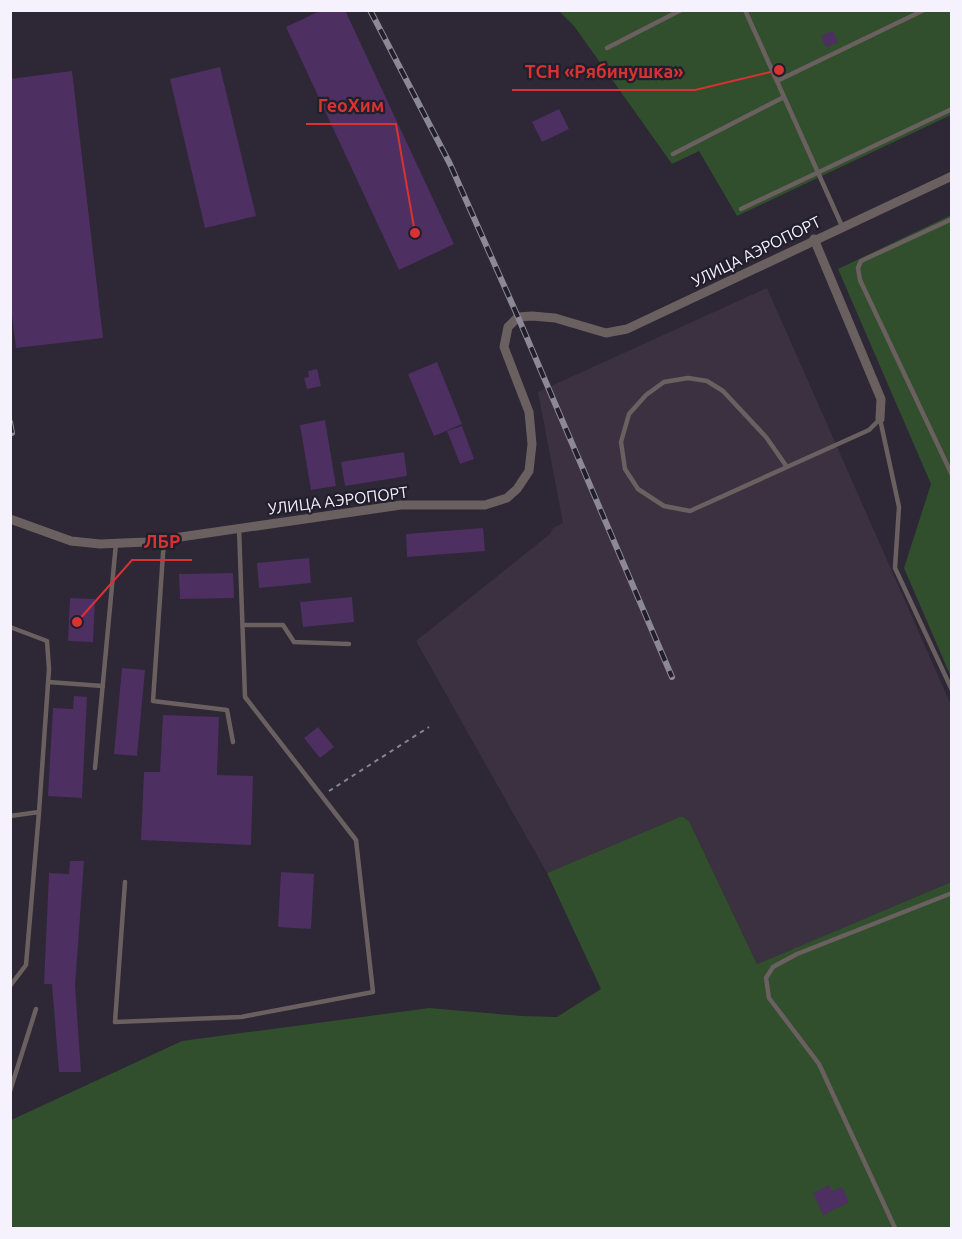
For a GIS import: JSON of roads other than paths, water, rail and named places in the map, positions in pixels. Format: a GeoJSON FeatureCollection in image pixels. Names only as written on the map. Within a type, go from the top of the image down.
{"type":"FeatureCollection","features":[{"type":"Feature","properties":{"kind":"street","name":"УЛИЦА АЭРОПОРТ"},"geometry":{"type":"LineString","coordinates":[[10,519],[71,541],[116,543],[164,539],[401,505],[485,505],[507,498],[517,489],[529,471],[532,444],[529,411],[504,347],[508,327],[518,317],[555,318],[606,333],[627,329],[951,176]]}},
{"type":"Feature","properties":{"kind":"street"},"geometry":{"type":"LineString","coordinates":[[814,239],[881,399],[880,419]]}},
{"type":"Feature","properties":{"kind":"lane"},"geometry":{"type":"LineString","coordinates":[[607,48],[681,10]]}},
{"type":"Feature","properties":{"kind":"lane"},"geometry":{"type":"LineString","coordinates":[[745,10],[842,226]]}},
{"type":"Feature","properties":{"kind":"lane"},"geometry":{"type":"LineString","coordinates":[[777,81],[924,10]]}},
{"type":"Feature","properties":{"kind":"lane"},"geometry":{"type":"LineString","coordinates":[[673,154],[784,97]]}},
{"type":"Feature","properties":{"kind":"lane"},"geometry":{"type":"LineString","coordinates":[[741,209],[951,110]]}},
{"type":"Feature","properties":{"kind":"lane"},"geometry":{"type":"LineString","coordinates":[[951,219],[861,261],[858,268],[860,280],[951,475]]}},
{"type":"Feature","properties":{"kind":"lane"},"geometry":{"type":"LineString","coordinates":[[788,467],[766,437],[723,391],[707,381],[688,378],[664,382],[646,394],[629,414],[621,442],[625,470],[638,489],[664,506],[690,511],[788,467],[869,430],[880,419]]}},
{"type":"Feature","properties":{"kind":"lane"},"geometry":{"type":"LineString","coordinates":[[880,419],[899,507],[895,568],[951,690]]}},
{"type":"Feature","properties":{"kind":"lane"},"geometry":{"type":"LineString","coordinates":[[126,882],[116,1022],[241,1017],[373,992],[356,840],[245,697],[239,528]]}},
{"type":"Feature","properties":{"kind":"lane"},"geometry":{"type":"LineString","coordinates":[[164,539],[153,701],[227,710],[233,742]]}},
{"type":"Feature","properties":{"kind":"lane"},"geometry":{"type":"LineString","coordinates":[[95,768],[116,543]]}},
{"type":"Feature","properties":{"kind":"lane"},"geometry":{"type":"LineString","coordinates":[[243,625],[283,625],[294,642],[349,644]]}},
{"type":"Feature","properties":{"kind":"lane"},"geometry":{"type":"LineString","coordinates":[[10,627],[47,641],[48,682],[26,965],[10,986]]}},
{"type":"Feature","properties":{"kind":"lane"},"geometry":{"type":"LineString","coordinates":[[48,682],[103,686]]}},
{"type":"Feature","properties":{"kind":"lane"},"geometry":{"type":"LineString","coordinates":[[10,816],[39,812]]}},
{"type":"Feature","properties":{"kind":"lane"},"geometry":{"type":"LineString","coordinates":[[895,1228],[819,1064],[769,998],[766,978],[773,967],[797,954],[951,893]]}},
{"type":"Feature","properties":{"kind":"lane"},"geometry":{"type":"LineString","coordinates":[[10,1091],[36,1009]]}},
{"type":"Feature","properties":{"kind":"railway"},"geometry":{"type":"LineString","coordinates":[[370,10],[450,164],[672,677]]}},
{"type":"Feature","properties":{"kind":"railway"},"geometry":{"type":"LineString","coordinates":[[10,422],[12,433]]}},
{"type":"Feature","properties":{"kind":"place","name":"ТСН «Рябинушка»"},"geometry":{"type":"Point","coordinates":[779,70]}},
{"type":"Feature","properties":{"kind":"place","name":"ГеоХим"},"geometry":{"type":"Point","coordinates":[415,233]}},
{"type":"Feature","properties":{"kind":"place","name":"ЛБР"},"geometry":{"type":"Point","coordinates":[77,622]}}]}
